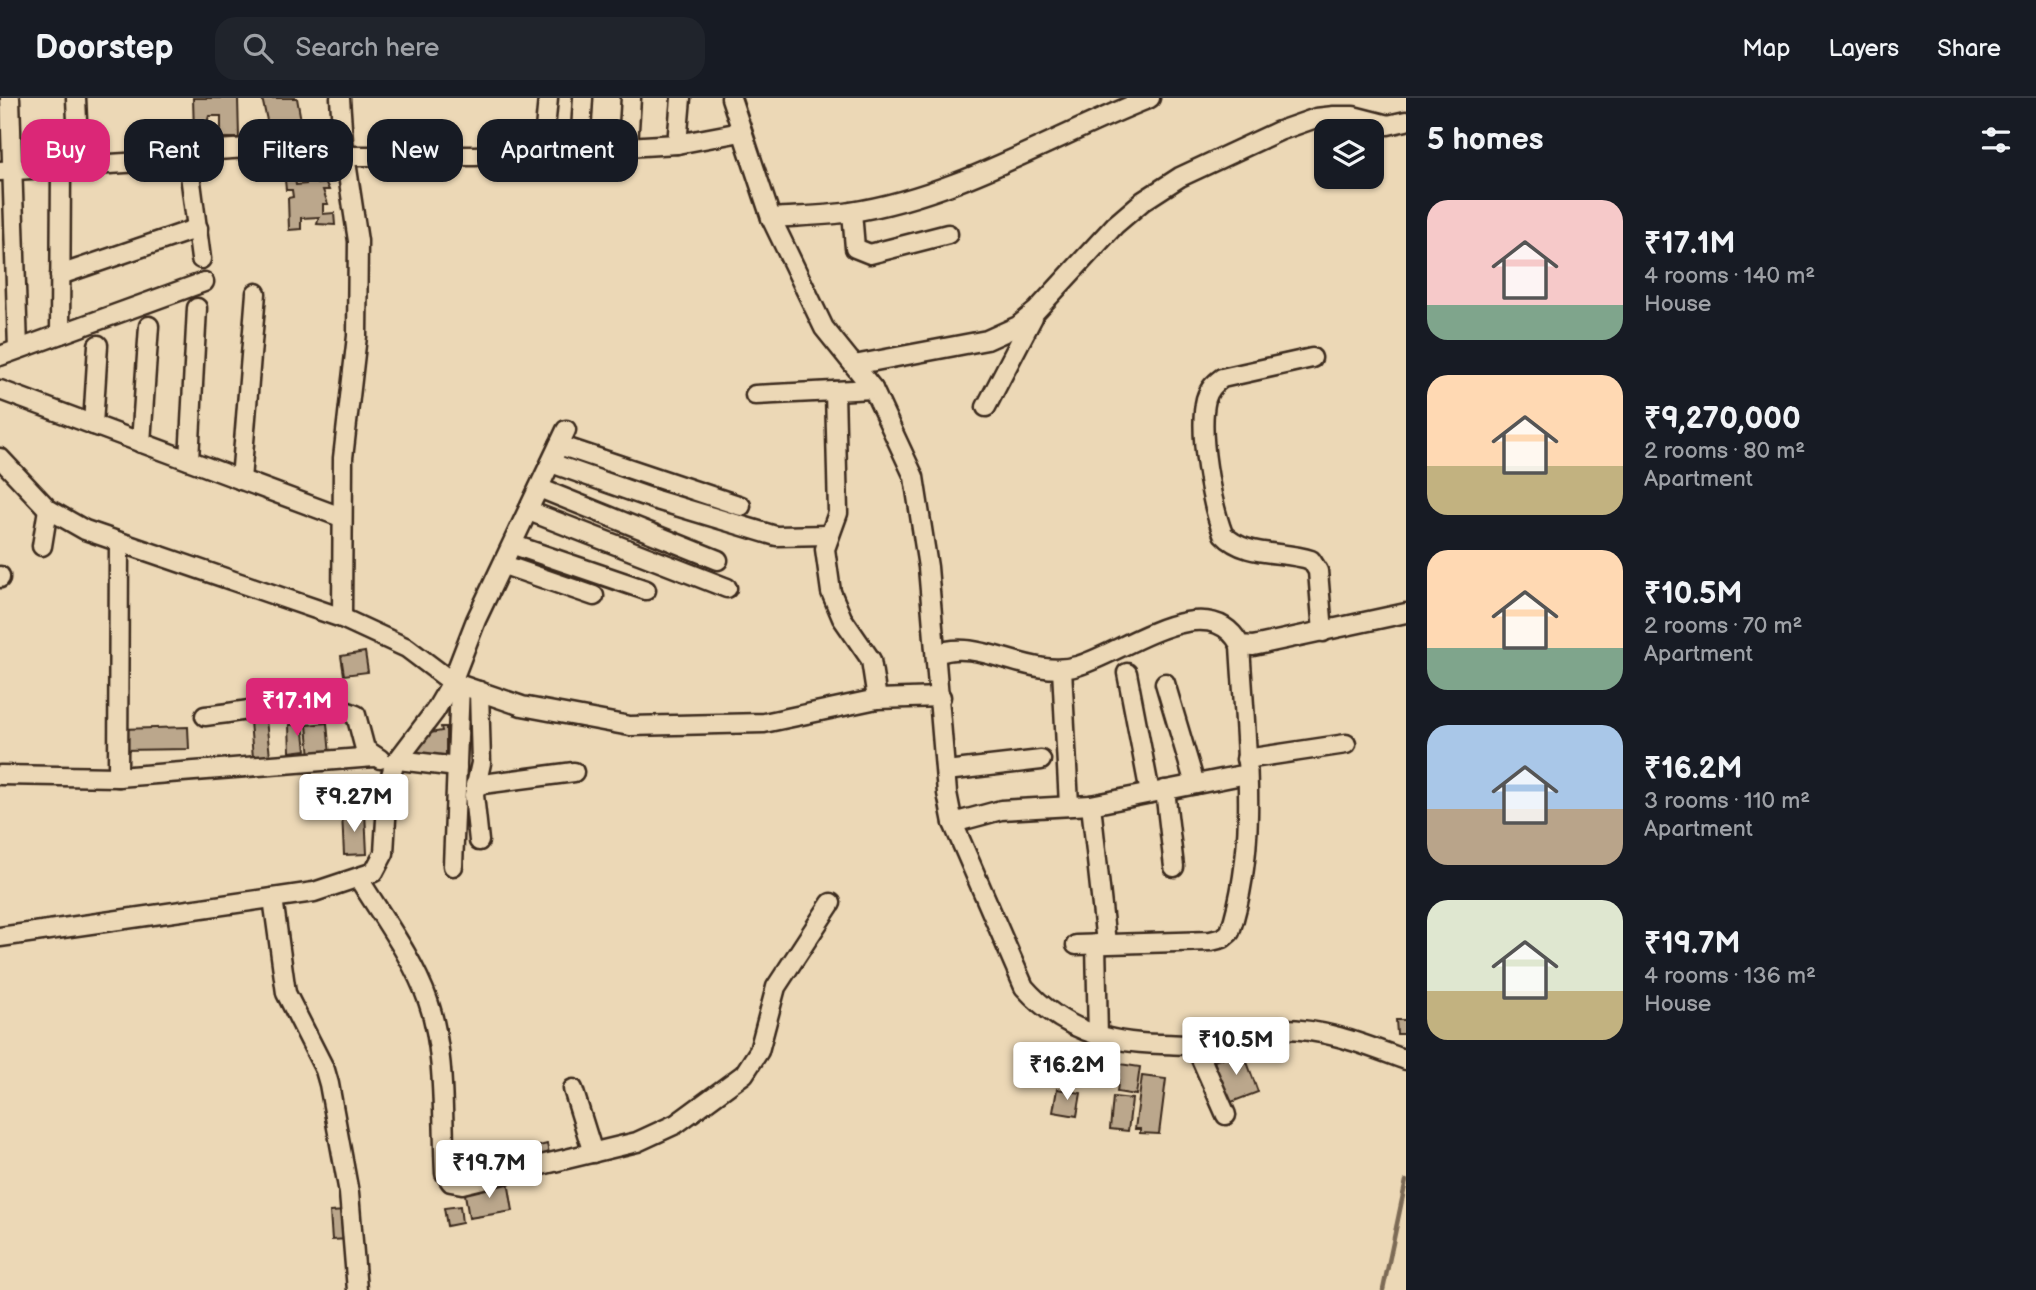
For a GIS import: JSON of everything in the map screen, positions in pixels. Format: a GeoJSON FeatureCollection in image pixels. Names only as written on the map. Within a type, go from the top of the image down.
{"type":"FeatureCollection","features":[{"type":"Feature","properties":{"kind":"street"},"geometry":{"type":"LineString","coordinates":[[10,98],[6,171],[18,349]]}},
{"type":"Feature","properties":{"kind":"street"},"geometry":{"type":"LineString","coordinates":[[74,119],[76,98]]}},
{"type":"Feature","properties":{"kind":"street"},"geometry":{"type":"LineString","coordinates":[[340,98],[342,119]]}},
{"type":"Feature","properties":{"kind":"street"},"geometry":{"type":"LineString","coordinates":[[546,119],[548,98]]}},
{"type":"Feature","properties":{"kind":"street"},"geometry":{"type":"LineString","coordinates":[[582,119],[583,98]]}},
{"type":"Feature","properties":{"kind":"street"},"geometry":{"type":"LineString","coordinates":[[630,119],[631,98]]}},
{"type":"Feature","properties":{"kind":"street"},"geometry":{"type":"LineString","coordinates":[[677,144],[681,98]]}},
{"type":"Feature","properties":{"kind":"street"},"geometry":{"type":"LineString","coordinates":[[731,98],[771,218],[824,328],[873,389],[914,477],[937,654],[953,823],[1024,987],[1042,1007],[1098,1037],[1136,1044],[1195,1045],[1279,1029],[1314,1030],[1351,1039],[1406,1060]]}},
{"type":"Feature","properties":{"kind":"street"},"geometry":{"type":"LineString","coordinates":[[771,218],[852,212],[906,199],[1034,152],[1106,115],[1150,98]]}},
{"type":"Feature","properties":{"kind":"street"},"geometry":{"type":"LineString","coordinates":[[854,365],[987,340],[1018,326],[1036,311],[1115,225],[1143,201],[1180,177],[1279,131],[1352,107],[1388,125],[1406,121]]}},
{"type":"Feature","properties":{"kind":"street"},"geometry":{"type":"LineString","coordinates":[[638,145],[677,144],[741,132]]}},
{"type":"Feature","properties":{"kind":"street"},"geometry":{"type":"LineString","coordinates":[[353,150],[477,156]]}},
{"type":"Feature","properties":{"kind":"street"},"geometry":{"type":"LineString","coordinates":[[60,334],[60,275],[69,182]]}},
{"type":"Feature","properties":{"kind":"street"},"geometry":{"type":"LineString","coordinates":[[194,182],[201,259]]}},
{"type":"Feature","properties":{"kind":"street"},"geometry":{"type":"LineString","coordinates":[[342,618],[343,458],[357,336],[358,241],[349,182]]}},
{"type":"Feature","properties":{"kind":"street"},"geometry":{"type":"LineString","coordinates":[[852,212],[855,248],[862,253],[870,254],[948,234]]}},
{"type":"Feature","properties":{"kind":"street"},"geometry":{"type":"LineString","coordinates":[[60,275],[198,228]]}},
{"type":"Feature","properties":{"kind":"street"},"geometry":{"type":"LineString","coordinates":[[0,356],[204,282]]}},
{"type":"Feature","properties":{"kind":"street"},"geometry":{"type":"LineString","coordinates":[[242,480],[256,293]]}},
{"type":"Feature","properties":{"kind":"street"},"geometry":{"type":"LineString","coordinates":[[189,460],[197,308]]}},
{"type":"Feature","properties":{"kind":"street"},"geometry":{"type":"LineString","coordinates":[[986,407],[1036,311]]}},
{"type":"Feature","properties":{"kind":"street"},"geometry":{"type":"LineString","coordinates":[[142,443],[149,326]]}},
{"type":"Feature","properties":{"kind":"street"},"geometry":{"type":"LineString","coordinates":[[93,425],[98,345]]}},
{"type":"Feature","properties":{"kind":"street"},"geometry":{"type":"LineString","coordinates":[[1312,358],[1222,378],[1212,385],[1205,409],[1208,460],[1223,534],[1231,543],[1243,548],[1311,560],[1318,572],[1323,632]]}},
{"type":"Feature","properties":{"kind":"street"},"geometry":{"type":"LineString","coordinates":[[755,396],[873,389]]}},
{"type":"Feature","properties":{"kind":"street"},"geometry":{"type":"LineString","coordinates":[[0,390],[341,517]]}},
{"type":"Feature","properties":{"kind":"street"},"geometry":{"type":"LineString","coordinates":[[835,391],[838,513],[825,549],[831,592],[842,618],[871,660],[877,699]]}},
{"type":"Feature","properties":{"kind":"street"},"geometry":{"type":"LineString","coordinates":[[453,866],[457,767],[456,683],[476,620],[514,545],[562,438],[741,506]]}},
{"type":"Feature","properties":{"kind":"street"},"geometry":{"type":"LineString","coordinates":[[1,463],[48,509],[85,530],[342,618],[407,648],[456,683],[522,706],[630,726],[764,723],[877,699],[941,697]]}},
{"type":"Feature","properties":{"kind":"street"},"geometry":{"type":"LineString","coordinates":[[551,463],[656,500],[776,536],[829,535]]}},
{"type":"Feature","properties":{"kind":"street"},"geometry":{"type":"LineString","coordinates":[[539,488],[718,560]]}},
{"type":"Feature","properties":{"kind":"street"},"geometry":{"type":"LineString","coordinates":[[42,546],[48,509]]}},
{"type":"Feature","properties":{"kind":"street"},"geometry":{"type":"LineString","coordinates":[[529,511],[727,588]]}},
{"type":"Feature","properties":{"kind":"street"},"geometry":{"type":"LineString","coordinates":[[118,776],[119,543]]}},
{"type":"Feature","properties":{"kind":"street"},"geometry":{"type":"LineString","coordinates":[[514,545],[646,590]]}},
{"type":"Feature","properties":{"kind":"street"},"geometry":{"type":"LineString","coordinates":[[504,565],[594,596]]}},
{"type":"Feature","properties":{"kind":"street"},"geometry":{"type":"LineString","coordinates":[[1240,645],[1253,646],[1406,613]]}},
{"type":"Feature","properties":{"kind":"street"},"geometry":{"type":"LineString","coordinates":[[937,654],[960,649],[1035,668],[1062,669],[1078,666],[1159,629],[1191,622],[1214,621],[1226,626],[1240,645],[1246,766],[1245,867],[1230,932],[1223,938],[1211,941],[1076,945]]}},
{"type":"Feature","properties":{"kind":"street"},"geometry":{"type":"LineString","coordinates":[[1062,669],[1069,805]]}},
{"type":"Feature","properties":{"kind":"street"},"geometry":{"type":"LineString","coordinates":[[1127,673],[1174,867]]}},
{"type":"Feature","properties":{"kind":"street"},"geometry":{"type":"LineString","coordinates":[[0,937],[314,892],[374,872],[384,853],[388,786],[396,762],[456,683]]}},
{"type":"Feature","properties":{"kind":"street"},"geometry":{"type":"LineString","coordinates":[[1165,683],[1195,784]]}},
{"type":"Feature","properties":{"kind":"street"},"geometry":{"type":"LineString","coordinates":[[479,691],[481,763],[475,785],[479,841]]}},
{"type":"Feature","properties":{"kind":"street"},"geometry":{"type":"LineString","coordinates":[[205,716],[312,706],[348,712],[356,715],[365,749],[374,757]]}},
{"type":"Feature","properties":{"kind":"street"},"geometry":{"type":"LineString","coordinates":[[953,823],[1001,810],[1091,805],[1195,784],[1246,766],[1346,744]]}},
{"type":"Feature","properties":{"kind":"street"},"geometry":{"type":"LineString","coordinates":[[0,775],[118,776],[374,757],[396,762],[457,767]]}},
{"type":"Feature","properties":{"kind":"street"},"geometry":{"type":"LineString","coordinates":[[946,771],[1041,760]]}},
{"type":"Feature","properties":{"kind":"street"},"geometry":{"type":"LineString","coordinates":[[475,785],[574,772]]}},
{"type":"Feature","properties":{"kind":"street"},"geometry":{"type":"LineString","coordinates":[[1091,805],[1101,944],[1098,1037]]}},
{"type":"Feature","properties":{"kind":"street"},"geometry":{"type":"LineString","coordinates":[[359,879],[419,978],[430,1004],[437,1038],[445,1173],[451,1182],[462,1184],[637,1142],[676,1124],[744,1074],[759,1051],[776,987],[831,903]]}},
{"type":"Feature","properties":{"kind":"street"},"geometry":{"type":"LineString","coordinates":[[273,898],[286,993],[325,1070],[329,1084],[349,1193],[357,1290]]}},
{"type":"Feature","properties":{"kind":"street"},"geometry":{"type":"LineString","coordinates":[[1195,1045],[1226,1115]]}},
{"type":"Feature","properties":{"kind":"street"},"geometry":{"type":"LineString","coordinates":[[573,1089],[593,1153]]}},
{"type":"Feature","properties":{"kind":"building"},"geometry":{"type":"Polygon","coordinates":[[[193,98],[238,98],[238,138],[224,138],[224,119],[221,119],[221,116],[194,119],[193,98]]]}},
{"type":"Feature","properties":{"kind":"building"},"geometry":{"type":"Polygon","coordinates":[[[262,98],[297,98],[301,119],[267,119],[262,98]]]}},
{"type":"Feature","properties":{"kind":"building"},"geometry":{"type":"Polygon","coordinates":[[[285,182],[326,183],[329,190],[323,190],[328,204],[323,204],[323,214],[334,213],[335,225],[317,224],[319,217],[301,218],[301,229],[289,230],[288,198],[293,197],[292,190],[286,190],[285,182]]]}},
{"type":"Feature","properties":{"kind":"building"},"geometry":{"type":"Polygon","coordinates":[[[365,652],[368,672],[344,675],[341,656],[365,652]]]}},
{"type":"Feature","properties":{"kind":"building"},"geometry":{"type":"Polygon","coordinates":[[[266,720],[270,756],[253,758],[250,721],[266,720]]]}},
{"type":"Feature","properties":{"kind":"building"},"geometry":{"type":"Polygon","coordinates":[[[327,723],[330,755],[310,757],[307,725],[327,723]]]}},
{"type":"Feature","properties":{"kind":"building"},"geometry":{"type":"Polygon","coordinates":[[[303,724],[306,750],[290,752],[289,725],[303,724]]]}},
{"type":"Feature","properties":{"kind":"building"},"geometry":{"type":"Polygon","coordinates":[[[188,727],[189,749],[121,750],[121,729],[188,727]]]}},
{"type":"Feature","properties":{"kind":"building"},"geometry":{"type":"Polygon","coordinates":[[[441,727],[446,727],[446,759],[415,760],[412,751],[430,733],[442,731],[441,727]]]}},
{"type":"Feature","properties":{"kind":"building"},"geometry":{"type":"Polygon","coordinates":[[[365,812],[367,854],[344,855],[342,813],[365,812]]]}},
{"type":"Feature","properties":{"kind":"building"},"geometry":{"type":"Polygon","coordinates":[[[1396,1020],[1406,1020],[1406,1034],[1397,1034],[1396,1020]]]}},
{"type":"Feature","properties":{"kind":"building"},"geometry":{"type":"Polygon","coordinates":[[[1243,1051],[1258,1092],[1229,1103],[1214,1061],[1243,1051]]]}},
{"type":"Feature","properties":{"kind":"building"},"geometry":{"type":"Polygon","coordinates":[[[1089,1058],[1110,1060],[1109,1069],[1114,1070],[1113,1086],[1087,1084],[1089,1058]]]}},
{"type":"Feature","properties":{"kind":"building"},"geometry":{"type":"Polygon","coordinates":[[[1120,1064],[1140,1067],[1136,1095],[1117,1092],[1120,1064]]]}},
{"type":"Feature","properties":{"kind":"building"},"geometry":{"type":"Polygon","coordinates":[[[1142,1076],[1166,1079],[1159,1134],[1140,1133],[1140,1129],[1135,1129],[1142,1076]]]}},
{"type":"Feature","properties":{"kind":"building"},"geometry":{"type":"Polygon","coordinates":[[[1057,1089],[1081,1093],[1077,1116],[1053,1112],[1057,1089]]]}},
{"type":"Feature","properties":{"kind":"building"},"geometry":{"type":"Polygon","coordinates":[[[1113,1097],[1132,1099],[1128,1131],[1110,1129],[1113,1097]]]}},
{"type":"Feature","properties":{"kind":"building"},"geometry":{"type":"Polygon","coordinates":[[[547,1144],[551,1162],[532,1167],[528,1149],[547,1144]]]}},
{"type":"Feature","properties":{"kind":"building"},"geometry":{"type":"Polygon","coordinates":[[[479,1152],[485,1171],[471,1175],[466,1155],[479,1152]]]}},
{"type":"Feature","properties":{"kind":"building"},"geometry":{"type":"Polygon","coordinates":[[[508,1181],[513,1211],[469,1218],[464,1188],[508,1181]]]}},
{"type":"Feature","properties":{"kind":"building"},"geometry":{"type":"Polygon","coordinates":[[[460,1206],[462,1223],[447,1226],[444,1208],[460,1206]]]}},
{"type":"Feature","properties":{"kind":"building"},"geometry":{"type":"Polygon","coordinates":[[[346,1211],[348,1239],[332,1240],[330,1212],[346,1211]]]}},
{"type":"Feature","properties":{"kind":"waterway"},"geometry":{"type":"LineString","coordinates":[[1383,1290],[1406,1181]]}}]}
